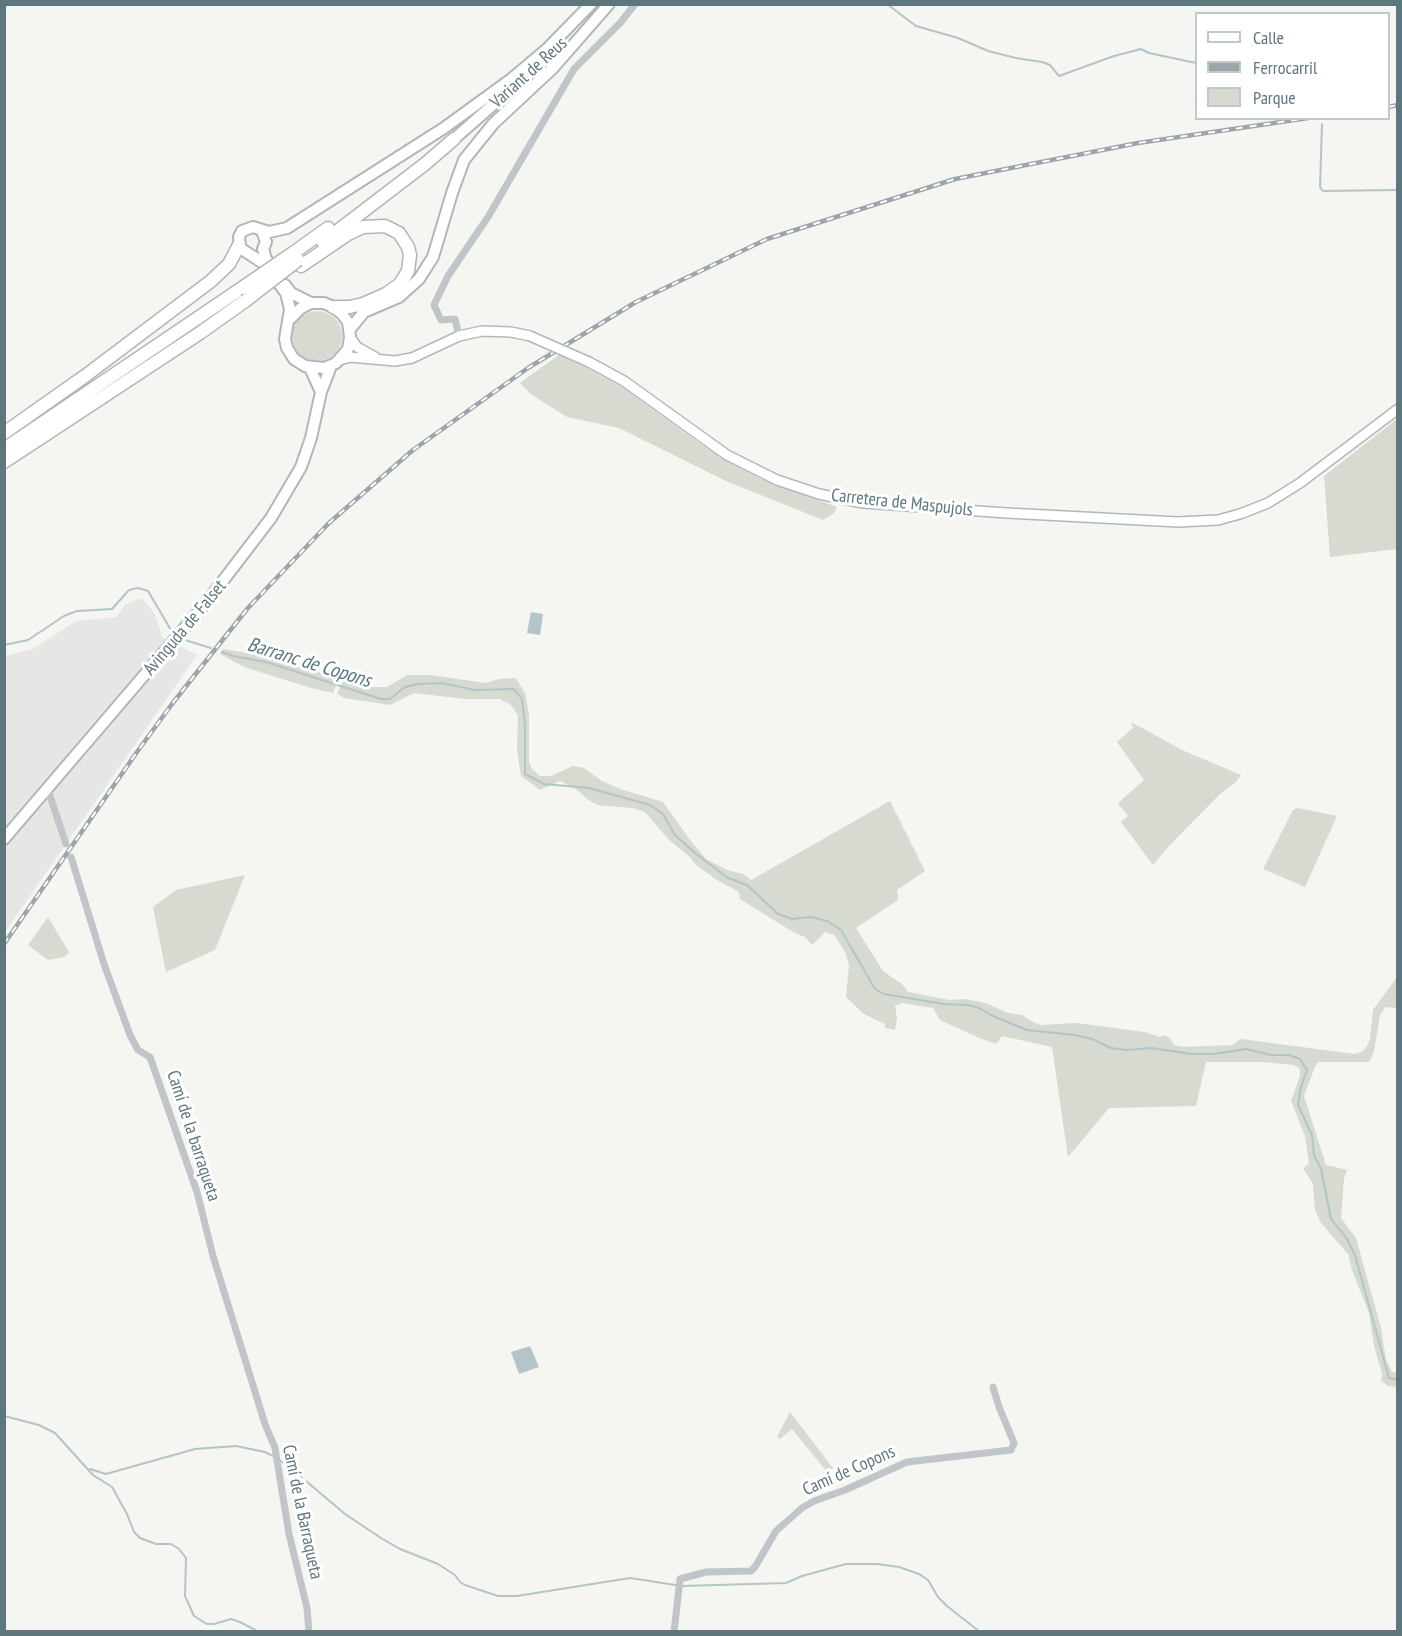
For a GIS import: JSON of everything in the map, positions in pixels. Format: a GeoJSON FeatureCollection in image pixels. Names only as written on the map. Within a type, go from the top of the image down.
{"type":"FeatureCollection","features":[{"type":"Feature","properties":{"kind":"highway"},"geometry":{"type":"LineString","coordinates":[[4,448],[23,444],[245,301],[274,285],[297,260],[454,139]]}},
{"type":"Feature","properties":{"kind":"highway"},"geometry":{"type":"LineString","coordinates":[[4,462],[23,444],[242,288],[363,227],[385,226],[399,232],[410,255],[408,271],[400,284],[386,294],[363,304],[350,308],[333,307]]}},
{"type":"Feature","properties":{"kind":"highway"},"geometry":{"type":"LineString","coordinates":[[4,433],[85,376],[211,281],[229,264],[239,245]]}},
{"type":"Feature","properties":{"kind":"main road"},"geometry":{"type":"LineString","coordinates":[[591,4],[548,48],[510,80],[444,128],[287,228],[269,232],[253,227],[246,228],[239,237],[239,245],[244,252],[263,263],[286,293],[290,309],[285,334],[287,348],[294,359],[310,368],[324,368],[335,363],[348,349],[350,333],[364,312],[399,297],[419,279],[433,256],[464,160],[493,124],[553,68],[609,4]]}},
{"type":"Feature","properties":{"kind":"main road","name":"Variant de Reus"},"geometry":{"type":"LineString","coordinates":[[454,139],[536,68],[602,4]]}},
{"type":"Feature","properties":{"kind":"main road"},"geometry":{"type":"LineString","coordinates":[[262,231],[265,237],[263,249],[266,259],[291,293],[311,303],[324,303],[333,307],[342,314],[350,333]]}},
{"type":"Feature","properties":{"kind":"main road"},"geometry":{"type":"LineString","coordinates":[[251,254],[263,249]]}},
{"type":"Feature","properties":{"kind":"main road"},"geometry":{"type":"LineString","coordinates":[[289,320],[301,308],[311,303]]}},
{"type":"Feature","properties":{"kind":"main road","name":"Avinguda de Falset"},"geometry":{"type":"LineString","coordinates":[[4,839],[206,603],[271,518],[301,467],[311,438],[321,392],[335,363]]}},
{"type":"Feature","properties":{"kind":"main road"},"geometry":{"type":"LineString","coordinates":[[310,368],[321,392]]}},
{"type":"Feature","properties":{"kind":"street"},"geometry":{"type":"LineString","coordinates":[[459,336],[455,319],[441,320],[434,305],[448,276],[488,217],[574,69],[621,22],[635,4]]}},
{"type":"Feature","properties":{"kind":"street","name":"Carretera de Maspujols"},"geometry":{"type":"LineString","coordinates":[[335,363],[350,357],[386,361],[404,360],[419,356],[459,336],[500,330],[530,336],[589,362],[624,381],[727,455],[777,480],[800,488],[863,502],[1190,522],[1240,514],[1268,503],[1300,483],[1398,409]]}},
{"type":"Feature","properties":{"kind":"street"},"geometry":{"type":"LineString","coordinates":[[350,333],[363,352],[386,361]]}},
{"type":"Feature","properties":{"kind":"street"},"geometry":{"type":"LineString","coordinates":[[48,790],[66,844]]}},
{"type":"Feature","properties":{"kind":"street","name":"Camí de la barraqueta"},"geometry":{"type":"LineString","coordinates":[[71,857],[104,964],[130,1035],[138,1050],[150,1058],[160,1082],[197,1192],[213,1256],[258,1400]]}},
{"type":"Feature","properties":{"kind":"street","name":"Camí de Copons"},"geometry":{"type":"LineString","coordinates":[[674,1632],[680,1579],[714,1572],[751,1571],[776,1531],[802,1508],[814,1501],[908,1462],[1011,1450],[1014,1443],[993,1387]]}},
{"type":"Feature","properties":{"kind":"street","name":"Camí de la Barraqueta"},"geometry":{"type":"LineString","coordinates":[[258,1400],[274,1448],[289,1534],[307,1608],[309,1632]]}},
{"type":"Feature","properties":{"kind":"shaded area"},"geometry":{"type":"Polygon","coordinates":[[[142,598],[155,614],[162,637],[197,655],[5,932],[5,656],[33,649],[76,621],[116,617],[126,604],[142,598]]]}},
{"type":"Feature","properties":{"kind":"shaded area"},"geometry":{"type":"Polygon","coordinates":[[[531,612],[543,614],[540,635],[527,633],[531,612]]]}},
{"type":"Feature","properties":{"kind":"shaded area"},"geometry":{"type":"Polygon","coordinates":[[[530,1346],[539,1367],[519,1374],[511,1352],[530,1346]]]}},
{"type":"Feature","properties":{"kind":"green space"},"geometry":{"type":"Polygon","coordinates":[[[317,311],[326,313],[337,322],[342,336],[340,345],[331,356],[317,361],[308,359],[297,350],[292,336],[294,327],[303,316],[317,311]]]}},
{"type":"Feature","properties":{"kind":"green space"},"geometry":{"type":"Polygon","coordinates":[[[559,355],[622,387],[732,464],[761,479],[837,507],[834,513],[823,520],[726,481],[619,428],[567,417],[532,395],[520,383],[559,355]]]}},
{"type":"Feature","properties":{"kind":"green space"},"geometry":{"type":"Polygon","coordinates":[[[1397,419],[1397,549],[1330,557],[1324,476],[1397,419]]]}},
{"type":"Feature","properties":{"kind":"green space"},"geometry":{"type":"Polygon","coordinates":[[[223,649],[265,656],[339,678],[333,693],[311,688],[244,667],[220,654],[223,649]]]}},
{"type":"Feature","properties":{"kind":"green space"},"geometry":{"type":"Polygon","coordinates":[[[407,675],[430,675],[486,683],[499,679],[516,678],[525,693],[529,715],[529,762],[532,769],[540,776],[551,776],[573,766],[584,768],[602,781],[620,789],[663,802],[706,859],[727,870],[743,874],[751,880],[890,801],[925,871],[897,890],[898,900],[856,928],[883,971],[903,985],[908,992],[949,1000],[965,999],[985,1003],[1008,1013],[1022,1015],[1041,1025],[1076,1023],[1145,1032],[1160,1037],[1165,1035],[1174,1045],[1184,1047],[1232,1045],[1241,1039],[1355,1054],[1363,1051],[1367,1046],[1370,1039],[1373,1010],[1397,977],[1397,1008],[1385,1007],[1380,1015],[1374,1052],[1369,1062],[1318,1062],[1304,1096],[1326,1165],[1347,1170],[1344,1178],[1341,1218],[1356,1238],[1381,1328],[1386,1360],[1392,1372],[1397,1373],[1397,1387],[1388,1386],[1381,1381],[1382,1373],[1374,1346],[1369,1313],[1348,1254],[1321,1223],[1315,1210],[1313,1184],[1303,1168],[1309,1164],[1305,1136],[1291,1101],[1300,1076],[1300,1068],[1293,1065],[1263,1062],[1206,1062],[1196,1106],[1109,1108],[1068,1157],[1052,1047],[1002,1036],[996,1044],[940,1020],[933,1008],[902,1003],[895,1006],[897,1018],[895,1030],[885,1028],[885,1024],[864,1014],[846,997],[849,965],[845,952],[834,935],[825,932],[812,945],[805,937],[740,899],[739,892],[696,865],[669,840],[645,812],[633,808],[597,805],[576,789],[560,781],[540,790],[521,776],[517,750],[518,715],[511,705],[500,699],[465,699],[414,693],[390,705],[344,698],[337,694],[344,679],[364,687],[387,687],[407,675]]]}},
{"type":"Feature","properties":{"kind":"green space"},"geometry":{"type":"Polygon","coordinates":[[[1131,722],[1182,750],[1241,775],[1167,848],[1153,865],[1121,822],[1128,816],[1118,803],[1144,780],[1117,742],[1133,728],[1131,722]]]}},
{"type":"Feature","properties":{"kind":"green space"},"geometry":{"type":"Polygon","coordinates":[[[1298,808],[1337,816],[1305,887],[1263,869],[1293,810],[1298,808]]]}},
{"type":"Feature","properties":{"kind":"green space"},"geometry":{"type":"Polygon","coordinates":[[[245,875],[215,950],[166,972],[153,907],[176,890],[245,875]]]}},
{"type":"Feature","properties":{"kind":"green space"},"geometry":{"type":"Polygon","coordinates":[[[48,917],[69,952],[64,957],[48,960],[28,945],[48,917]]]}},
{"type":"Feature","properties":{"kind":"green space"},"geometry":{"type":"Polygon","coordinates":[[[790,1412],[833,1468],[827,1472],[792,1429],[780,1439],[777,1437],[790,1412]]]}},
{"type":"Feature","properties":{"kind":"waterway"},"geometry":{"type":"LineString","coordinates":[[887,4],[916,26],[958,38],[988,51],[1042,62],[1050,65],[1059,76],[1141,49],[1149,53],[1195,63]]}},
{"type":"Feature","properties":{"kind":"waterway"},"geometry":{"type":"LineString","coordinates":[[1322,124],[1320,187],[1323,191],[1398,190]]}},
{"type":"Feature","properties":{"kind":"waterway"},"geometry":{"type":"LineString","coordinates":[[4,645],[28,640],[64,616],[77,611],[112,609],[129,590],[138,588],[148,591],[171,630]]}},
{"type":"Feature","properties":{"kind":"waterway","name":"Barranc de Copons"},"geometry":{"type":"LineString","coordinates":[[185,640],[211,648]]}},
{"type":"Feature","properties":{"kind":"waterway","name":"Barranc de Copons"},"geometry":{"type":"LineString","coordinates":[[222,652],[266,662],[381,699],[390,699],[405,687],[418,684],[442,683],[474,690],[514,689],[522,699],[525,726],[525,774],[544,784],[589,788],[650,805],[663,814],[675,835],[695,853],[728,878],[747,885],[778,914],[792,919],[811,917],[827,921],[841,930],[875,989],[884,994],[944,1004],[969,1005],[1027,1030],[1075,1035],[1092,1039],[1111,1048],[1126,1050],[1151,1048],[1191,1054],[1213,1054],[1246,1049],[1271,1055],[1289,1055],[1300,1059],[1307,1070],[1298,1105],[1312,1135],[1314,1155],[1321,1169],[1331,1219],[1347,1239],[1355,1255],[1389,1378],[1398,1380]]}},
{"type":"Feature","properties":{"kind":"waterway"},"geometry":{"type":"LineString","coordinates":[[4,1416],[39,1425],[55,1433],[93,1475],[112,1487],[134,1532],[140,1538],[156,1544],[171,1544],[179,1549],[186,1558],[185,1596],[194,1616],[207,1624],[231,1619],[259,1632]]}},
{"type":"Feature","properties":{"kind":"waterway"},"geometry":{"type":"LineString","coordinates":[[90,1469],[106,1474],[195,1449],[236,1446],[273,1456]]}},
{"type":"Feature","properties":{"kind":"waterway"},"geometry":{"type":"LineString","coordinates":[[281,1461],[302,1477]]}},
{"type":"Feature","properties":{"kind":"waterway"},"geometry":{"type":"LineString","coordinates":[[306,1481],[345,1514],[381,1538],[400,1549],[438,1564],[465,1585],[498,1596],[517,1596],[630,1578],[682,1586],[786,1583],[802,1576],[846,1564],[877,1564],[899,1567],[919,1574],[928,1580],[938,1597],[947,1606],[980,1632]]}},
{"type":"Feature","properties":{"kind":"railway"},"geometry":{"type":"LineString","coordinates":[[1390,107],[1398,105]]}},
{"type":"Feature","properties":{"kind":"railway"},"geometry":{"type":"LineString","coordinates":[[4,944],[137,752],[247,609],[329,523],[413,450],[528,368],[636,302],[767,239],[955,179],[1138,143],[1294,120]]}}]}
